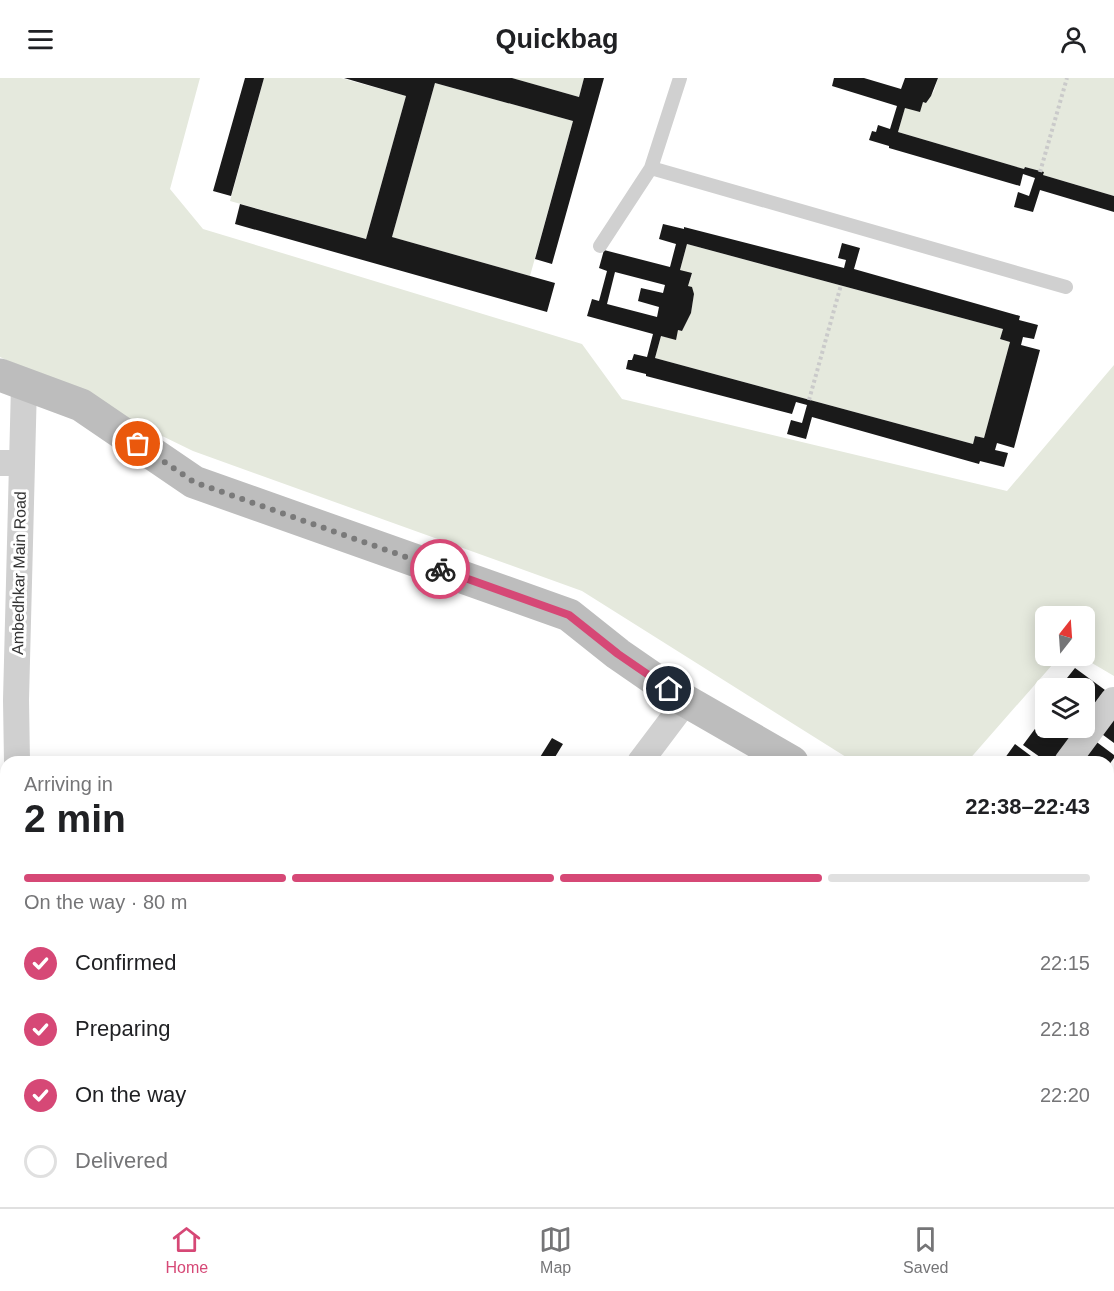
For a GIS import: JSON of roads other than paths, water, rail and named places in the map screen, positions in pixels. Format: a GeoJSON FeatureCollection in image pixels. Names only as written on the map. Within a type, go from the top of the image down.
{"type":"FeatureCollection","features":[{"type":"Feature","properties":{"kind":"street","name":"Ambedhkar Main Road"},"geometry":{"type":"LineString","coordinates":[[12,380],[8,700],[16,756]]}},
{"type":"Feature","properties":{"kind":"street"},"geometry":{"type":"LineString","coordinates":[[12,380],[81,405],[194,482],[569,615],[618,654],[686,701],[782,756]]}},
{"type":"Feature","properties":{"kind":"street"},"geometry":{"type":"LineString","coordinates":[[1071,756],[1113,700]]}},
{"type":"Feature","properties":{"kind":"street"},"geometry":{"type":"LineString","coordinates":[[645,756],[686,701]]}},
{"type":"Feature","properties":{"kind":"lane"},"geometry":{"type":"LineString","coordinates":[[600,246],[651,168],[680,78]]}},
{"type":"Feature","properties":{"kind":"lane"},"geometry":{"type":"LineString","coordinates":[[651,168],[1066,287]]}}]}
